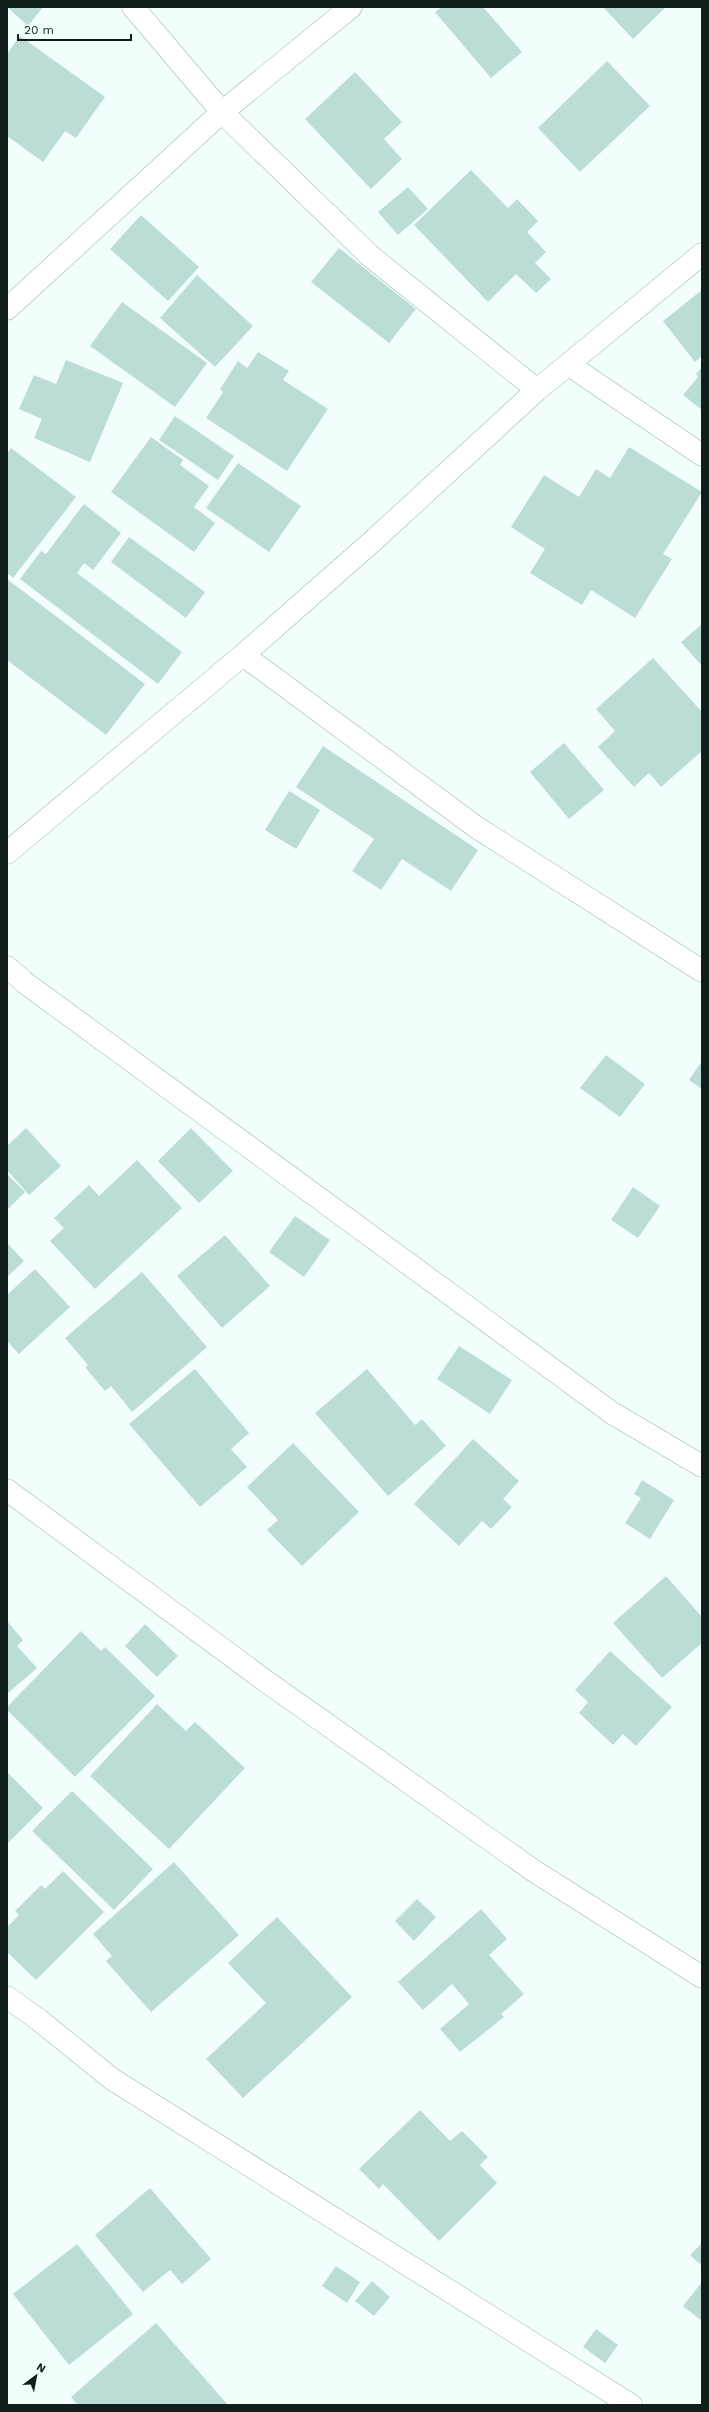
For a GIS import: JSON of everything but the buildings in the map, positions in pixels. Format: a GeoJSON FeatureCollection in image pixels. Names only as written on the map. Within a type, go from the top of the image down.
{"type":"FeatureCollection","features":[{"type":"Feature","properties":{"kind":"street"},"geometry":{"type":"LineString","coordinates":[[133,7],[222,112],[369,255],[537,390]]}},
{"type":"Feature","properties":{"kind":"street"},"geometry":{"type":"LineString","coordinates":[[7,309],[222,112],[351,7]]}},
{"type":"Feature","properties":{"kind":"street"},"geometry":{"type":"LineString","coordinates":[[7,853],[243,655],[375,539],[537,390],[702,254]]}},
{"type":"Feature","properties":{"kind":"street"},"geometry":{"type":"LineString","coordinates":[[569,365],[702,454]]}},
{"type":"Feature","properties":{"kind":"street"},"geometry":{"type":"LineString","coordinates":[[243,655],[476,827],[702,971]]}},
{"type":"Feature","properties":{"kind":"street"},"geometry":{"type":"LineString","coordinates":[[7,967],[24,982],[612,1413],[702,1466]]}},
{"type":"Feature","properties":{"kind":"street"},"geometry":{"type":"LineString","coordinates":[[7,1490],[260,1677],[534,1871],[702,1977]]}},
{"type":"Feature","properties":{"kind":"street"},"geometry":{"type":"LineString","coordinates":[[7,1997],[39,2020],[112,2079],[630,2405]]}}]}
